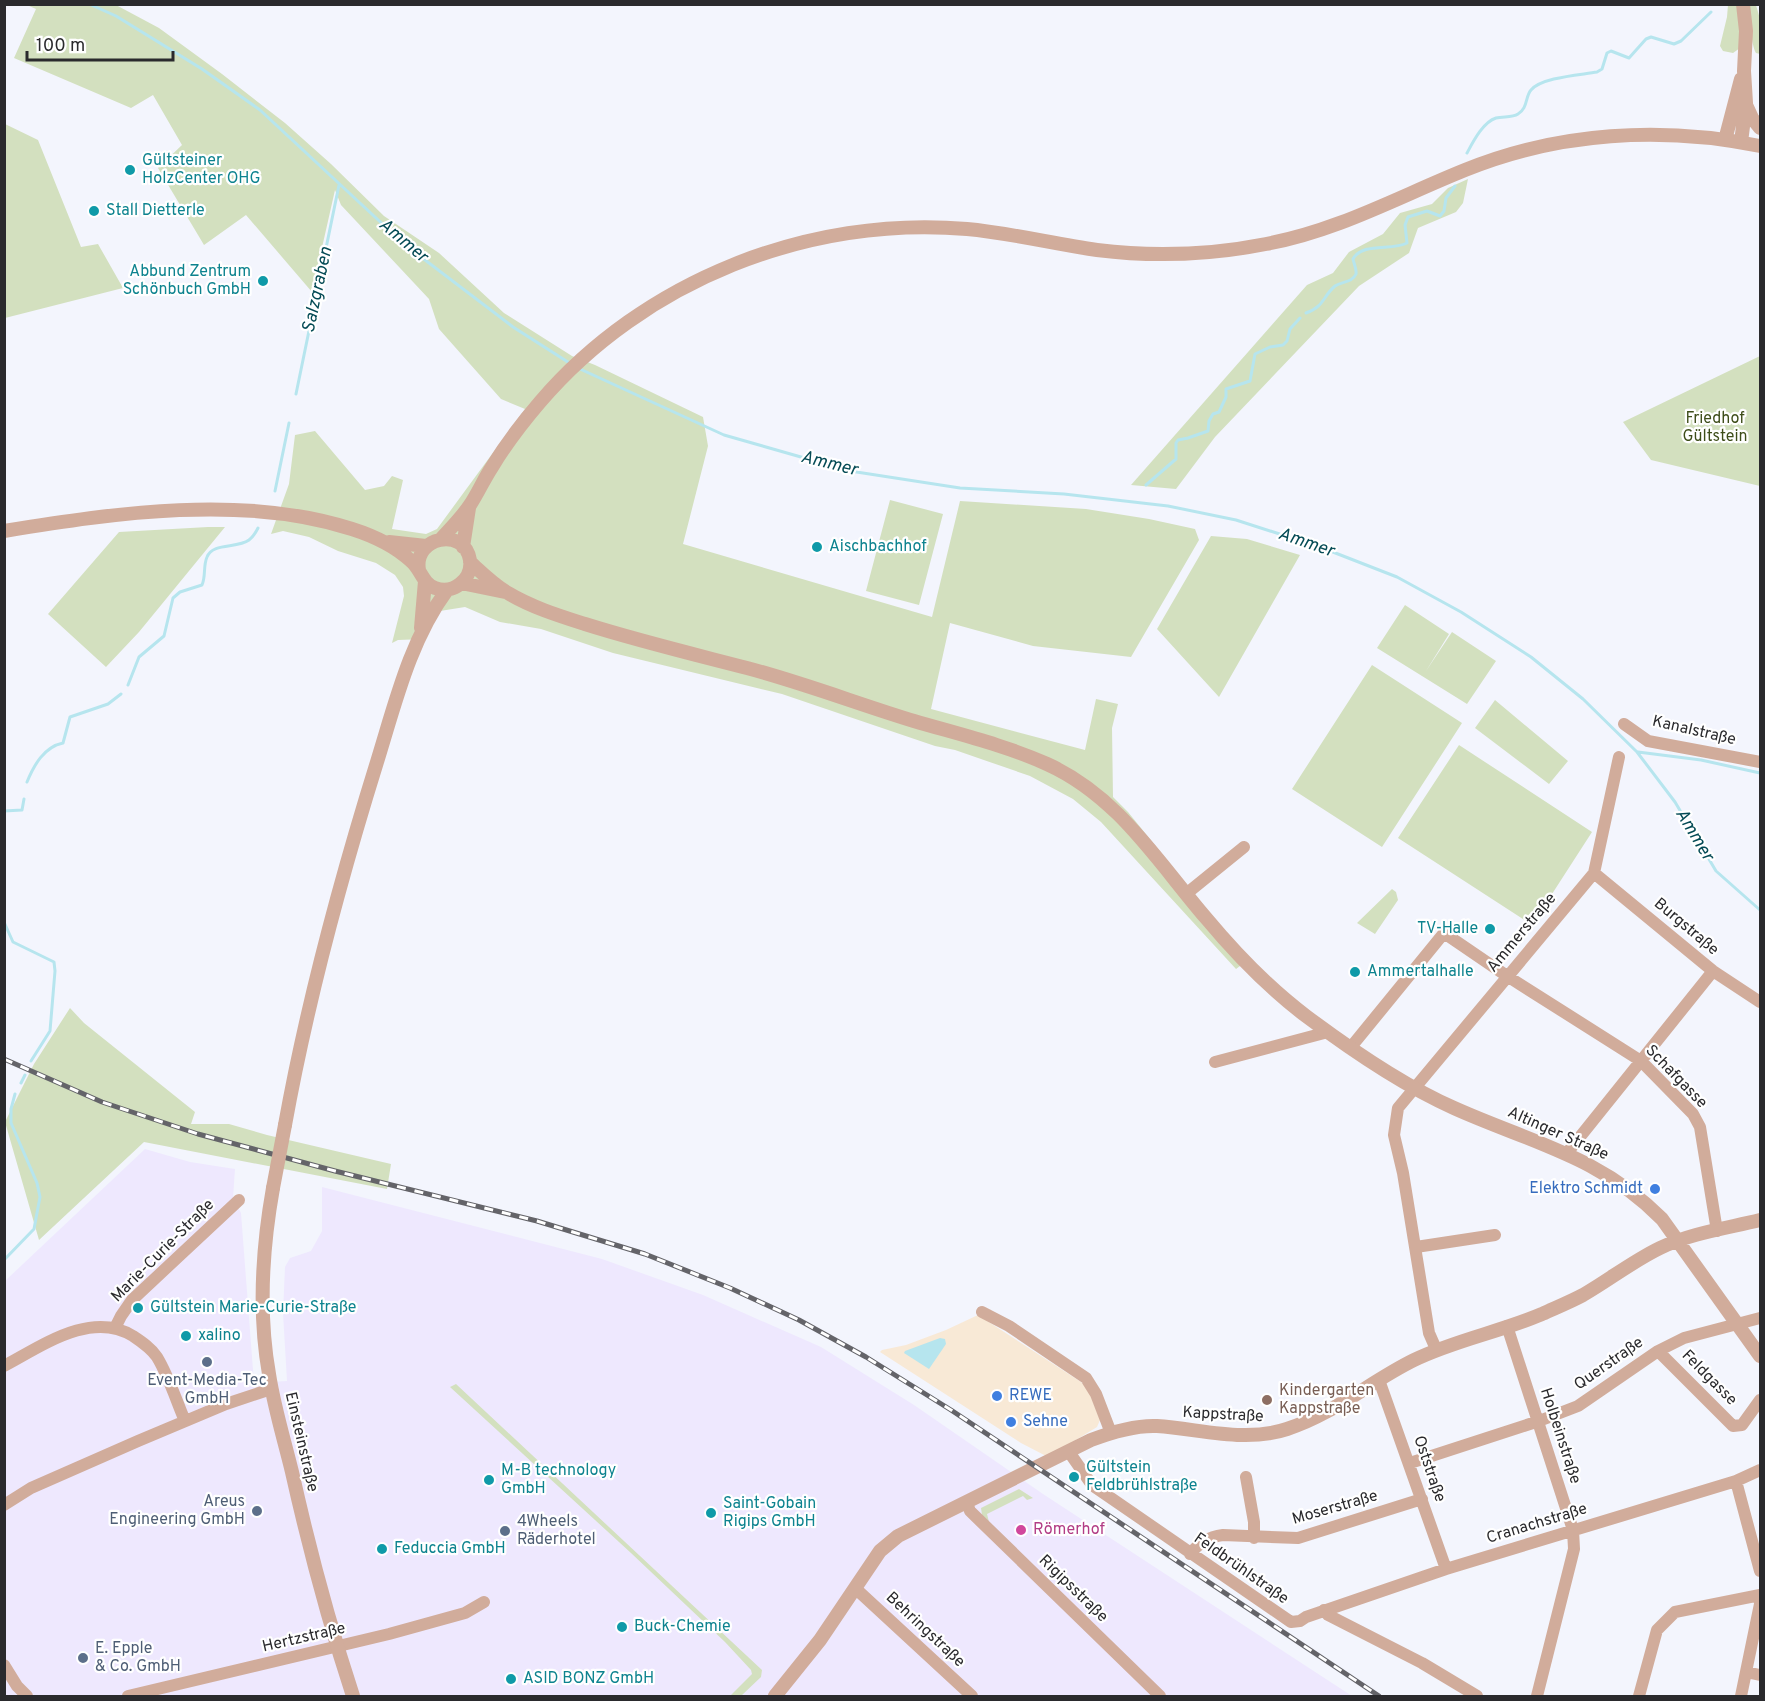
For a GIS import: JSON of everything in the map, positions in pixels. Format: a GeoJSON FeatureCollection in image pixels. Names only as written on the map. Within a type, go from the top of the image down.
{"type":"FeatureCollection","features":[{"type":"Feature","properties":{"kind":"street"},"geometry":{"type":"LineString","coordinates":[[1741,142],[1746,103],[1744,71],[1746,43],[1743,4]]}},
{"type":"Feature","properties":{"kind":"street"},"geometry":{"type":"LineString","coordinates":[[1725,140],[1744,71]]}},
{"type":"Feature","properties":{"kind":"street"},"geometry":{"type":"LineString","coordinates":[[1746,103],[1752,118],[1761,128]]}},
{"type":"Feature","properties":{"kind":"street"},"geometry":{"type":"LineString","coordinates":[[441,539],[469,506],[509,440],[558,382],[586,356],[644,311],[697,282],[751,258],[820,238],[879,230],[941,228],[990,232],[1121,252],[1164,254],[1215,252],[1269,244],[1318,231],[1367,213],[1466,169],[1551,143],[1586,138],[1680,135],[1761,146]]}},
{"type":"Feature","properties":{"kind":"street"},"geometry":{"type":"LineString","coordinates":[[463,547],[469,506]]}},
{"type":"Feature","properties":{"kind":"street"},"geometry":{"type":"LineString","coordinates":[[4,531],[90,519],[223,509],[309,518],[350,528],[385,541],[426,546]]}},
{"type":"Feature","properties":{"kind":"street"},"geometry":{"type":"LineString","coordinates":[[420,633],[422,575],[420,557],[426,546],[433,541],[451,539],[463,547],[470,562],[507,592]]}},
{"type":"Feature","properties":{"kind":"street"},"geometry":{"type":"LineString","coordinates":[[385,541],[413,562],[422,575],[437,589],[447,590]]}},
{"type":"Feature","properties":{"kind":"street"},"geometry":{"type":"LineString","coordinates":[[420,633],[447,590],[461,583],[469,571],[470,562]]}},
{"type":"Feature","properties":{"kind":"street"},"geometry":{"type":"LineString","coordinates":[[461,583],[507,592]]}},
{"type":"Feature","properties":{"kind":"street","name":"Altinger Straße"},"geometry":{"type":"LineString","coordinates":[[507,592],[550,612],[590,626],[778,677],[1011,751],[1050,765],[1080,782],[1108,804],[1136,832],[1247,964],[1290,1003],[1329,1032],[1414,1088],[1453,1108],[1567,1153],[1610,1176],[1643,1200],[1662,1219],[1761,1356]]}},
{"type":"Feature","properties":{"kind":"street","name":"Einsteinstraße"},"geometry":{"type":"LineString","coordinates":[[353,1696],[337,1647],[302,1519],[272,1389],[262,1299],[265,1240],[273,1188],[304,1035],[345,871],[380,752],[420,633]]}},
{"type":"Feature","properties":{"kind":"street","name":"Kanalstraße"},"geometry":{"type":"LineString","coordinates":[[1624,724],[1648,741],[1761,762]]}},
{"type":"Feature","properties":{"kind":"street","name":"Ammerstraße"},"geometry":{"type":"LineString","coordinates":[[1436,1349],[1428,1333],[1416,1247],[1394,1135],[1398,1108],[1594,873],[1619,757]]}},
{"type":"Feature","properties":{"kind":"street"},"geometry":{"type":"LineString","coordinates":[[1186,894],[1244,848]]}},
{"type":"Feature","properties":{"kind":"street","name":"Burgstraße"},"geometry":{"type":"LineString","coordinates":[[1594,873],[1713,971],[1761,1002]]}},
{"type":"Feature","properties":{"kind":"street","name":"Schafgasse"},"geometry":{"type":"LineString","coordinates":[[1351,1047],[1444,933],[1641,1061],[1693,1114],[1700,1127],[1717,1231]]}},
{"type":"Feature","properties":{"kind":"street"},"geometry":{"type":"LineString","coordinates":[[1567,1153],[1713,971]]}},
{"type":"Feature","properties":{"kind":"street"},"geometry":{"type":"LineString","coordinates":[[1215,1062],[1329,1032]]}},
{"type":"Feature","properties":{"kind":"street","name":"Marie-Curie-Straße"},"geometry":{"type":"LineString","coordinates":[[116,1328],[132,1300],[239,1200]]}},
{"type":"Feature","properties":{"kind":"street","name":"Kappstraße"},"geometry":{"type":"LineString","coordinates":[[784,1693],[880,1551],[898,1536],[1069,1452],[1111,1433],[1155,1426],[1233,1435],[1272,1434],[1311,1420],[1400,1367],[1436,1349],[1539,1315],[1582,1296],[1660,1249],[1678,1241],[1761,1220]]}},
{"type":"Feature","properties":{"kind":"street"},"geometry":{"type":"LineString","coordinates":[[1416,1247],[1495,1235]]}},
{"type":"Feature","properties":{"kind":"street"},"geometry":{"type":"LineString","coordinates":[[982,1312],[1009,1326],[1086,1378],[1096,1394],[1111,1433]]}},
{"type":"Feature","properties":{"kind":"street","name":"Querstraße"},"geometry":{"type":"LineString","coordinates":[[1410,1463],[1578,1406],[1658,1351],[1684,1338],[1761,1318]]}},
{"type":"Feature","properties":{"kind":"street","name":"Holbeinstraße"},"geometry":{"type":"LineString","coordinates":[[1507,1326],[1573,1530],[1574,1549],[1537,1696]]}},
{"type":"Feature","properties":{"kind":"street","name":"Marie-Curie-Straße"},"geometry":{"type":"LineString","coordinates":[[4,1366],[72,1332],[92,1327],[116,1328],[137,1339],[155,1355],[163,1367],[185,1421]]}},
{"type":"Feature","properties":{"kind":"street","name":"Feldgasse"},"geometry":{"type":"LineString","coordinates":[[1658,1351],[1733,1426],[1742,1425],[1761,1400]]}},
{"type":"Feature","properties":{"kind":"street","name":"Oststraße"},"geometry":{"type":"LineString","coordinates":[[1379,1380],[1446,1569]]}},
{"type":"Feature","properties":{"kind":"street"},"geometry":{"type":"LineString","coordinates":[[4,1505],[31,1488],[185,1421],[251,1394],[272,1389]]}},
{"type":"Feature","properties":{"kind":"street","name":"Feldbrühlstraße"},"geometry":{"type":"LineString","coordinates":[[1069,1452],[1092,1485],[1288,1622],[1300,1621],[1324,1610]]}},
{"type":"Feature","properties":{"kind":"street","name":"Cranachstraße"},"geometry":{"type":"LineString","coordinates":[[1324,1610],[1446,1569],[1737,1481],[1761,1470]]}},
{"type":"Feature","properties":{"kind":"street"},"geometry":{"type":"LineString","coordinates":[[1246,1477],[1254,1522],[1254,1538]]}},
{"type":"Feature","properties":{"kind":"street"},"geometry":{"type":"LineString","coordinates":[[1737,1481],[1761,1572]]}},
{"type":"Feature","properties":{"kind":"street","name":"Moserstraße"},"geometry":{"type":"LineString","coordinates":[[1190,1554],[1204,1540],[1212,1536],[1298,1538],[1422,1499]]}},
{"type":"Feature","properties":{"kind":"street","name":"Rigipsstraße"},"geometry":{"type":"LineString","coordinates":[[967,1503],[970,1511],[1160,1696]]}},
{"type":"Feature","properties":{"kind":"street","name":"Behringstraße"},"geometry":{"type":"LineString","coordinates":[[855,1588],[972,1696]]}},
{"type":"Feature","properties":{"kind":"street"},"geometry":{"type":"LineString","coordinates":[[1639,1696],[1657,1630],[1676,1612],[1761,1595]]}},
{"type":"Feature","properties":{"kind":"street","name":"Hertzstraße"},"geometry":{"type":"LineString","coordinates":[[128,1696],[337,1647],[465,1613],[484,1602]]}},
{"type":"Feature","properties":{"kind":"street"},"geometry":{"type":"LineString","coordinates":[[1741,1696],[1761,1604]]}},
{"type":"Feature","properties":{"kind":"street"},"geometry":{"type":"LineString","coordinates":[[1324,1610],[1328,1615],[1422,1664],[1477,1696]]}},
{"type":"Feature","properties":{"kind":"street"},"geometry":{"type":"LineString","coordinates":[[4,1665],[16,1686],[27,1696]]}},
{"type":"Feature","properties":{"kind":"street"},"geometry":{"type":"LineString","coordinates":[[1746,1672],[1761,1675]]}},
{"type":"Feature","properties":{"kind":"shaded area"},"geometry":{"type":"Polygon","coordinates":[[[145,1149],[190,1162],[235,1169],[233,1198],[241,1213],[254,1383],[287,1381],[283,1313],[285,1267],[290,1258],[311,1251],[322,1231],[322,1187],[602,1259],[703,1295],[821,1347],[914,1405],[1043,1494],[1352,1696],[5,1696],[5,1281],[145,1149]]]}},
{"type":"Feature","properties":{"kind":"shaded area"},"geometry":{"type":"Polygon","coordinates":[[[978,1315],[1081,1382],[1088,1389],[1100,1420],[1097,1427],[1048,1457],[1021,1443],[880,1352],[946,1330],[978,1315]]]}},
{"type":"Feature","properties":{"kind":"green space"},"geometry":{"type":"Polygon","coordinates":[[[27,5],[116,5],[159,28],[285,123],[384,216],[439,253],[504,313],[572,356],[703,417],[708,446],[683,544],[932,617],[960,501],[1086,509],[1195,529],[1199,540],[1131,657],[1033,646],[950,623],[931,709],[1085,750],[1096,699],[1118,704],[1112,728],[1113,797],[1128,812],[1248,960],[1236,969],[1101,822],[1073,799],[1030,776],[782,694],[613,653],[541,629],[500,622],[465,607],[440,611],[425,639],[398,640],[392,643],[404,596],[403,587],[395,575],[376,563],[338,551],[309,537],[283,531],[271,534],[289,484],[295,435],[315,431],[365,490],[384,486],[392,476],[403,480],[392,529],[426,534],[437,529],[525,409],[501,399],[439,329],[429,299],[341,205],[335,190],[312,292],[246,215],[204,245],[158,168],[182,145],[153,95],[131,108],[14,58],[36,9],[27,5]]]}},
{"type":"Feature","properties":{"kind":"green space"},"geometry":{"type":"Polygon","coordinates":[[[1728,5],[1737,5],[1740,21],[1740,48],[1733,53],[1723,51],[1720,46],[1728,5]]]}},
{"type":"Feature","properties":{"kind":"green space"},"geometry":{"type":"Polygon","coordinates":[[[1748,5],[1756,5],[1760,19],[1760,54],[1756,53],[1753,44],[1748,5]]]}},
{"type":"Feature","properties":{"kind":"green space"},"geometry":{"type":"Polygon","coordinates":[[[5,124],[38,140],[81,247],[98,244],[123,288],[5,318],[5,124]]]}},
{"type":"Feature","properties":{"kind":"green space"},"geometry":{"type":"Polygon","coordinates":[[[1468,179],[1463,203],[1456,212],[1418,228],[1409,253],[1359,286],[1215,437],[1176,489],[1131,485],[1307,285],[1333,273],[1349,252],[1383,234],[1400,213],[1432,204],[1448,188],[1468,179]]]}},
{"type":"Feature","properties":{"kind":"green space","name":"Friedhof Gültstein"},"geometry":{"type":"Polygon","coordinates":[[[1760,356],[1760,486],[1651,460],[1623,422],[1760,356]]]}},
{"type":"Feature","properties":{"kind":"green space"},"geometry":{"type":"Polygon","coordinates":[[[890,500],[943,514],[919,605],[866,591],[890,500]]]}},
{"type":"Feature","properties":{"kind":"green space"},"geometry":{"type":"Polygon","coordinates":[[[225,527],[139,632],[106,667],[48,614],[119,532],[225,527]]]}},
{"type":"Feature","properties":{"kind":"green space"},"geometry":{"type":"Polygon","coordinates":[[[1211,536],[1247,539],[1300,555],[1219,697],[1157,629],[1211,536]]]}},
{"type":"Feature","properties":{"kind":"green space"},"geometry":{"type":"Polygon","coordinates":[[[1405,605],[1449,634],[1426,671],[1452,632],[1496,661],[1467,704],[1377,648],[1405,605]]]}},
{"type":"Feature","properties":{"kind":"green space"},"geometry":{"type":"Polygon","coordinates":[[[1372,665],[1462,723],[1382,847],[1292,789],[1372,665]]]}},
{"type":"Feature","properties":{"kind":"green space"},"geometry":{"type":"Polygon","coordinates":[[[1495,700],[1568,761],[1549,784],[1475,728],[1495,700]]]}},
{"type":"Feature","properties":{"kind":"green space"},"geometry":{"type":"Polygon","coordinates":[[[1459,745],[1592,832],[1532,925],[1398,838],[1459,745]]]}},
{"type":"Feature","properties":{"kind":"green space"},"geometry":{"type":"Polygon","coordinates":[[[1392,889],[1396,892],[1398,900],[1375,934],[1357,923],[1392,889]]]}},
{"type":"Feature","properties":{"kind":"green space"},"geometry":{"type":"Polygon","coordinates":[[[70,1008],[84,1023],[195,1112],[191,1124],[229,1124],[391,1164],[387,1189],[144,1142],[39,1240],[5,1122],[34,1064],[70,1008]]]}},
{"type":"Feature","properties":{"kind":"green space"},"geometry":{"type":"Polygon","coordinates":[[[456,1384],[762,1670],[761,1677],[741,1696],[730,1696],[752,1674],[751,1670],[725,1642],[631,1553],[450,1387],[456,1384]]]}},
{"type":"Feature","properties":{"kind":"green space"},"geometry":{"type":"Polygon","coordinates":[[[1019,1489],[1033,1498],[1027,1500],[1023,1496],[987,1514],[989,1522],[982,1515],[981,1508],[1019,1489]]]}},
{"type":"Feature","properties":{"kind":"water"},"geometry":{"type":"Polygon","coordinates":[[[940,1338],[945,1339],[946,1344],[929,1369],[904,1353],[905,1351],[940,1338]]]}},
{"type":"Feature","properties":{"kind":"waterway","name":"Ammer"},"geometry":{"type":"LineString","coordinates":[[89,4],[116,16],[202,69],[260,110],[404,244],[513,327],[571,364]]}},
{"type":"Feature","properties":{"kind":"waterway"},"geometry":{"type":"LineString","coordinates":[[1467,153],[1479,133],[1491,120],[1513,116],[1521,112],[1529,93],[1536,86],[1552,79],[1597,72],[1602,69],[1607,53],[1611,51],[1629,58],[1646,39],[1651,37],[1674,44],[1681,41],[1711,12]]}},
{"type":"Feature","properties":{"kind":"waterway","name":"Salzgraben"},"geometry":{"type":"LineString","coordinates":[[296,394],[339,185]]}},
{"type":"Feature","properties":{"kind":"waterway"},"geometry":{"type":"LineString","coordinates":[[1306,313],[1320,304],[1335,286],[1354,277],[1356,271],[1353,259],[1357,254],[1363,250],[1407,243],[1405,225],[1408,217],[1427,211],[1440,216],[1444,211],[1446,198],[1455,186]]}},
{"type":"Feature","properties":{"kind":"waterway"},"geometry":{"type":"LineString","coordinates":[[1146,485],[1176,459],[1178,440],[1208,431],[1209,421],[1213,414],[1219,412],[1226,397],[1226,389],[1250,381],[1255,354],[1270,347],[1283,345],[1287,341],[1290,329],[1300,318]]}},
{"type":"Feature","properties":{"kind":"waterway","name":"Ammer"},"geometry":{"type":"LineString","coordinates":[[580,369],[724,435],[850,471],[960,488],[1064,494],[1168,506],[1236,520],[1320,547],[1397,577],[1461,612],[1531,657],[1583,699],[1637,752],[1675,802],[1716,871],[1760,910]]}},
{"type":"Feature","properties":{"kind":"waterway","name":"Salzgraben"},"geometry":{"type":"LineString","coordinates":[[275,491],[289,423]]}},
{"type":"Feature","properties":{"kind":"waterway","name":"Salzgraben"},"geometry":{"type":"LineString","coordinates":[[128,685],[139,657],[164,636],[173,598],[180,592],[202,585],[206,560],[210,552],[220,547],[244,543],[258,528]]}},
{"type":"Feature","properties":{"kind":"waterway","name":"Salzgraben"},"geometry":{"type":"LineString","coordinates":[[27,782],[36,763],[45,753],[50,748],[63,743],[70,717],[108,704],[121,694]]}},
{"type":"Feature","properties":{"kind":"waterway","name":"Ammer"},"geometry":{"type":"LineString","coordinates":[[1638,752],[1701,760],[1760,773]]}},
{"type":"Feature","properties":{"kind":"waterway","name":"Salzgraben"},"geometry":{"type":"LineString","coordinates":[[4,811],[22,810],[24,799]]}},
{"type":"Feature","properties":{"kind":"waterway","name":"Salzgraben"},"geometry":{"type":"LineString","coordinates":[[4,922],[13,942],[54,962],[50,1031],[31,1061]]}},
{"type":"Feature","properties":{"kind":"waterway","name":"Salzgraben"},"geometry":{"type":"LineString","coordinates":[[21,1083],[25,1075]]}},
{"type":"Feature","properties":{"kind":"waterway","name":"Salzgraben"},"geometry":{"type":"LineString","coordinates":[[4,1260],[34,1229],[40,1197],[37,1183],[11,1123],[11,1109],[15,1094]]}},
{"type":"Feature","properties":{"kind":"railway"},"geometry":{"type":"LineString","coordinates":[[4,1059],[102,1102],[198,1134],[537,1221],[645,1254],[730,1288],[799,1320],[866,1357],[951,1410],[1379,1696]]}},
{"type":"Feature","properties":{"kind":"place","name":"Gültsteiner HolzCenter OHG"},"geometry":{"type":"Point","coordinates":[130,170]}},
{"type":"Feature","properties":{"kind":"place","name":"Stall Dietterle"},"geometry":{"type":"Point","coordinates":[94,211]}},
{"type":"Feature","properties":{"kind":"place","name":"Abbund Zentrum Schönbuch GmbH"},"geometry":{"type":"Point","coordinates":[263,281]}},
{"type":"Feature","properties":{"kind":"place","name":"Aischbachhof"},"geometry":{"type":"Point","coordinates":[817,547]}},
{"type":"Feature","properties":{"kind":"place","name":"TV-Halle"},"geometry":{"type":"Point","coordinates":[1490,929]}},
{"type":"Feature","properties":{"kind":"place","name":"Ammertalhalle"},"geometry":{"type":"Point","coordinates":[1355,972]}},
{"type":"Feature","properties":{"kind":"place","name":"Elektro Schmidt"},"geometry":{"type":"Point","coordinates":[1655,1189]}},
{"type":"Feature","properties":{"kind":"place","name":"Gültstein Marie-Curie-Straße"},"geometry":{"type":"Point","coordinates":[138,1308]}},
{"type":"Feature","properties":{"kind":"place","name":"xalino"},"geometry":{"type":"Point","coordinates":[186,1336]}},
{"type":"Feature","properties":{"kind":"place","name":"Event-Media-Tec GmbH"},"geometry":{"type":"Point","coordinates":[207,1362]}},
{"type":"Feature","properties":{"kind":"place","name":"REWE"},"geometry":{"type":"Point","coordinates":[997,1396]}},
{"type":"Feature","properties":{"kind":"place","name":"Kindergarten Kappstraße"},"geometry":{"type":"Point","coordinates":[1267,1400]}},
{"type":"Feature","properties":{"kind":"place","name":"Sehne"},"geometry":{"type":"Point","coordinates":[1011,1422]}},
{"type":"Feature","properties":{"kind":"place","name":"Gültstein Feldbrühlstraße"},"geometry":{"type":"Point","coordinates":[1074,1477]}},
{"type":"Feature","properties":{"kind":"place","name":"M-B technology GmbH"},"geometry":{"type":"Point","coordinates":[489,1480]}},
{"type":"Feature","properties":{"kind":"place","name":"Areus Engineering GmbH"},"geometry":{"type":"Point","coordinates":[257,1511]}},
{"type":"Feature","properties":{"kind":"place","name":"Saint-Gobain Rigips GmbH"},"geometry":{"type":"Point","coordinates":[711,1513]}},
{"type":"Feature","properties":{"kind":"place","name":"Römerhof"},"geometry":{"type":"Point","coordinates":[1021,1530]}},
{"type":"Feature","properties":{"kind":"place","name":"4Wheels Räderhotel"},"geometry":{"type":"Point","coordinates":[505,1531]}},
{"type":"Feature","properties":{"kind":"place","name":"Feduccia GmbH"},"geometry":{"type":"Point","coordinates":[382,1549]}},
{"type":"Feature","properties":{"kind":"place","name":"Buck-Chemie"},"geometry":{"type":"Point","coordinates":[622,1627]}},
{"type":"Feature","properties":{"kind":"place","name":"E. Epple & Co. GmbH"},"geometry":{"type":"Point","coordinates":[83,1658]}},
{"type":"Feature","properties":{"kind":"place","name":"ASID BONZ GmbH"},"geometry":{"type":"Point","coordinates":[511,1679]}}]}
